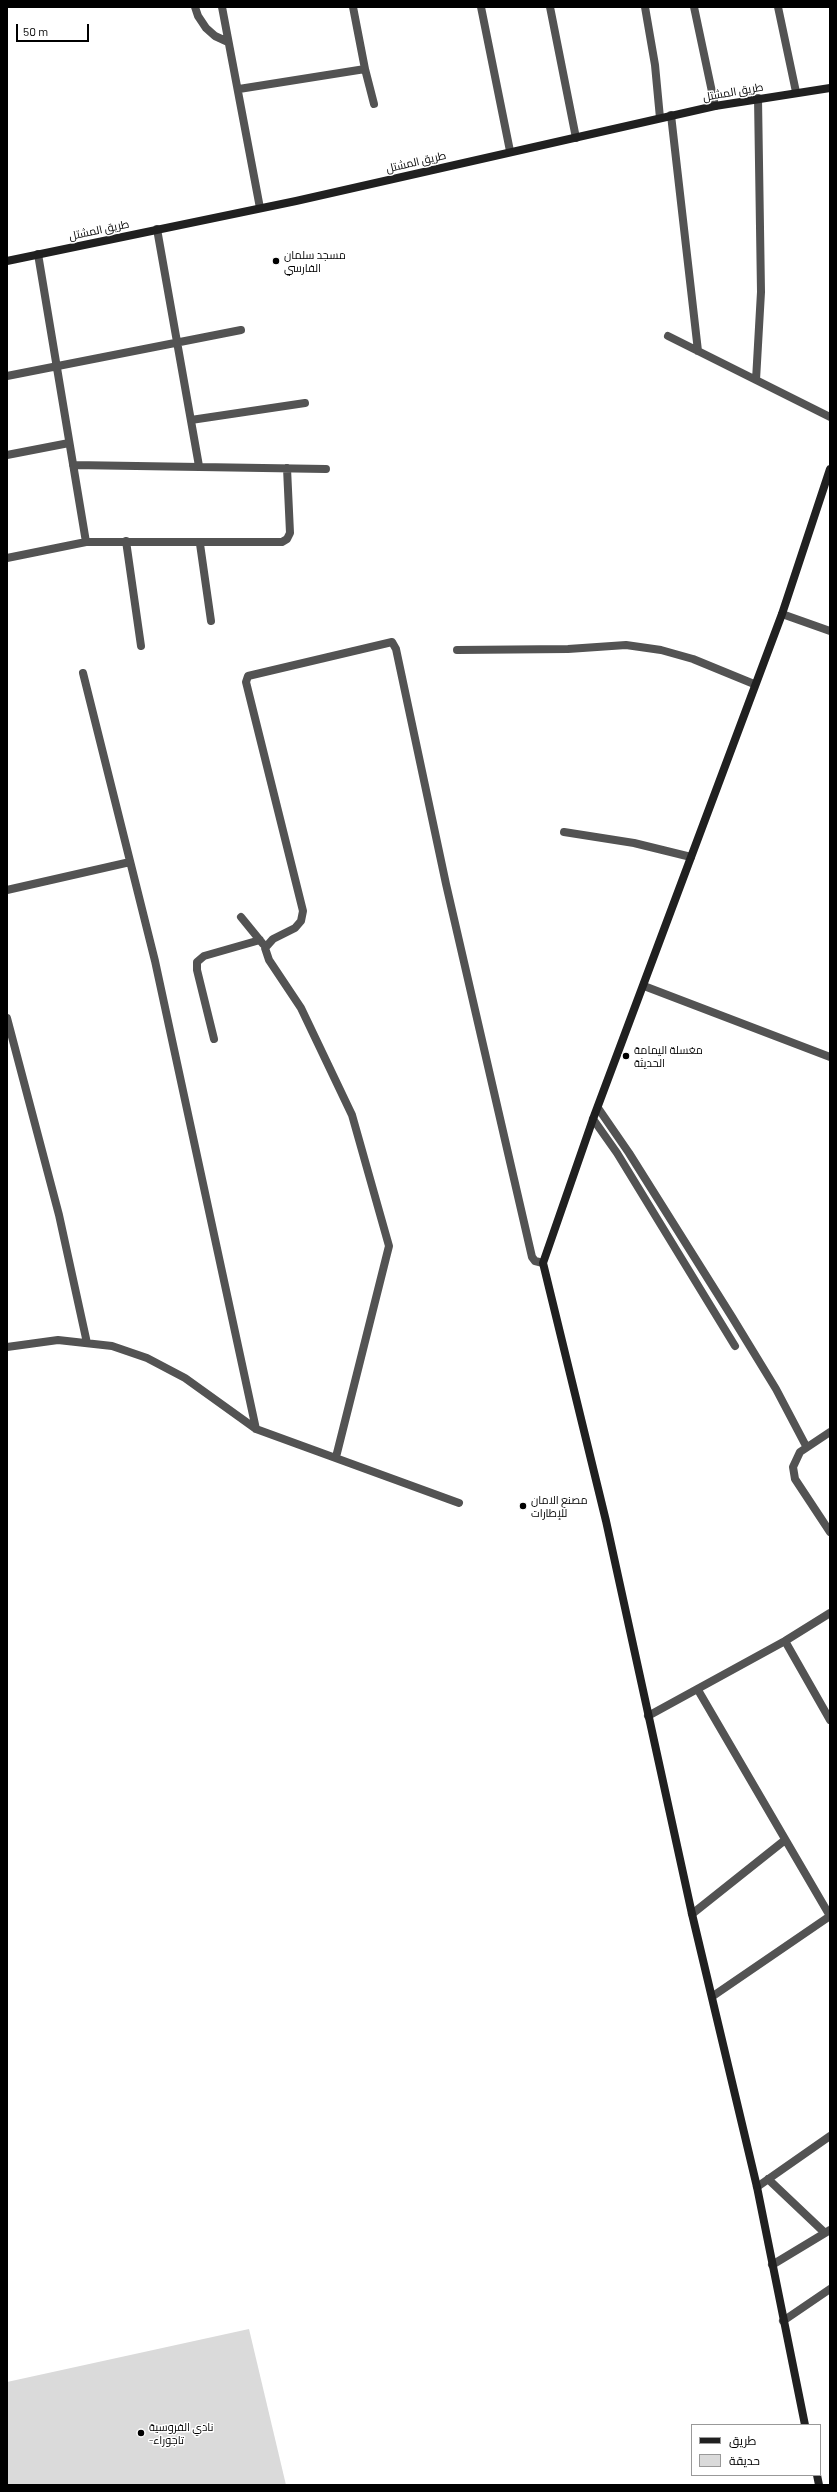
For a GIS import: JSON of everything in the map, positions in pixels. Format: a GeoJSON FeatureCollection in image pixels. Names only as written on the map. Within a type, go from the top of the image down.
{"type":"FeatureCollection","features":[{"type":"Feature","properties":{"kind":"street"},"geometry":{"type":"LineString","coordinates":[[195,7],[198,16],[206,28],[214,36],[228,42]]}},
{"type":"Feature","properties":{"kind":"street"},"geometry":{"type":"LineString","coordinates":[[222,7],[228,42],[239,89],[260,208]]}},
{"type":"Feature","properties":{"kind":"street"},"geometry":{"type":"LineString","coordinates":[[353,7],[365,69],[374,104]]}},
{"type":"Feature","properties":{"kind":"street"},"geometry":{"type":"LineString","coordinates":[[481,7],[510,151]]}},
{"type":"Feature","properties":{"kind":"street"},"geometry":{"type":"LineString","coordinates":[[550,7],[576,138]]}},
{"type":"Feature","properties":{"kind":"street"},"geometry":{"type":"LineString","coordinates":[[645,7],[655,65],[660,118]]}},
{"type":"Feature","properties":{"kind":"street"},"geometry":{"type":"LineString","coordinates":[[694,7],[715,106]]}},
{"type":"Feature","properties":{"kind":"street"},"geometry":{"type":"LineString","coordinates":[[778,7],[796,92]]}},
{"type":"Feature","properties":{"kind":"street"},"geometry":{"type":"LineString","coordinates":[[239,89],[365,69]]}},
{"type":"Feature","properties":{"kind":"street","name":"طريق المشتل"},"geometry":{"type":"LineString","coordinates":[[7,261],[296,201],[671,115],[758,98],[830,88]]}},
{"type":"Feature","properties":{"kind":"street"},"geometry":{"type":"LineString","coordinates":[[756,380],[761,292],[758,98]]}},
{"type":"Feature","properties":{"kind":"street"},"geometry":{"type":"LineString","coordinates":[[671,115],[698,351]]}},
{"type":"Feature","properties":{"kind":"street"},"geometry":{"type":"LineString","coordinates":[[157,229],[199,466]]}},
{"type":"Feature","properties":{"kind":"street"},"geometry":{"type":"LineString","coordinates":[[38,254],[86,542]]}},
{"type":"Feature","properties":{"kind":"street"},"geometry":{"type":"LineString","coordinates":[[7,376],[177,344],[241,330]]}},
{"type":"Feature","properties":{"kind":"street"},"geometry":{"type":"LineString","coordinates":[[668,336],[830,417]]}},
{"type":"Feature","properties":{"kind":"street"},"geometry":{"type":"LineString","coordinates":[[190,420],[305,403]]}},
{"type":"Feature","properties":{"kind":"street"},"geometry":{"type":"LineString","coordinates":[[7,455],[69,443]]}},
{"type":"Feature","properties":{"kind":"street"},"geometry":{"type":"LineString","coordinates":[[73,465],[199,466],[326,470]]}},
{"type":"Feature","properties":{"kind":"street"},"geometry":{"type":"LineString","coordinates":[[7,558],[86,542],[126,541],[200,544],[282,542],[287,539],[290,533],[287,468]]}},
{"type":"Feature","properties":{"kind":"street"},"geometry":{"type":"LineString","coordinates":[[805,2424],[782,2321],[757,2187],[713,1996],[692,1914],[606,1520],[543,1263],[593,1119],[644,986],[754,684],[782,614],[830,469]]}},
{"type":"Feature","properties":{"kind":"street"},"geometry":{"type":"LineString","coordinates":[[126,541],[141,646]]}},
{"type":"Feature","properties":{"kind":"street"},"geometry":{"type":"LineString","coordinates":[[200,544],[211,621]]}},
{"type":"Feature","properties":{"kind":"street"},"geometry":{"type":"LineString","coordinates":[[782,614],[830,631]]}},
{"type":"Feature","properties":{"kind":"street"},"geometry":{"type":"LineString","coordinates":[[265,948],[273,939],[295,928],[301,921],[303,911],[246,682],[248,676],[392,642],[398,657],[446,884],[532,1256],[535,1261],[543,1263]]}},
{"type":"Feature","properties":{"kind":"street"},"geometry":{"type":"LineString","coordinates":[[457,650],[633,646],[661,650],[693,659],[754,684]]}},
{"type":"Feature","properties":{"kind":"street"},"geometry":{"type":"LineString","coordinates":[[83,674],[155,961],[256,1428]]}},
{"type":"Feature","properties":{"kind":"street"},"geometry":{"type":"LineString","coordinates":[[564,832],[634,843],[691,857]]}},
{"type":"Feature","properties":{"kind":"street"},"geometry":{"type":"LineString","coordinates":[[7,890],[130,862]]}},
{"type":"Feature","properties":{"kind":"street"},"geometry":{"type":"LineString","coordinates":[[241,916],[260,940],[265,948],[269,960],[301,1008],[352,1115],[389,1246],[336,1457]]}},
{"type":"Feature","properties":{"kind":"street"},"geometry":{"type":"LineString","coordinates":[[214,1039],[197,970],[198,962],[204,956],[260,940]]}},
{"type":"Feature","properties":{"kind":"street"},"geometry":{"type":"LineString","coordinates":[[644,986],[830,1057]]}},
{"type":"Feature","properties":{"kind":"street"},"geometry":{"type":"LineString","coordinates":[[7,1018],[59,1215],[87,1342]]}},
{"type":"Feature","properties":{"kind":"street"},"geometry":{"type":"LineString","coordinates":[[598,1108],[629,1153],[732,1316],[776,1389],[806,1446]]}},
{"type":"Feature","properties":{"kind":"street"},"geometry":{"type":"LineString","coordinates":[[593,1119],[617,1153],[735,1346]]}},
{"type":"Feature","properties":{"kind":"street"},"geometry":{"type":"LineString","coordinates":[[7,1347],[58,1340],[87,1342],[112,1346],[147,1358],[185,1378],[256,1428],[459,1503]]}},
{"type":"Feature","properties":{"kind":"street"},"geometry":{"type":"LineString","coordinates":[[830,1432],[806,1446],[796,1459],[793,1467],[795,1479],[830,1532]]}},
{"type":"Feature","properties":{"kind":"street"},"geometry":{"type":"LineString","coordinates":[[648,1716],[698,1690],[785,1641],[830,1613]]}},
{"type":"Feature","properties":{"kind":"street"},"geometry":{"type":"LineString","coordinates":[[785,1641],[828,1710],[830,1720]]}},
{"type":"Feature","properties":{"kind":"street"},"geometry":{"type":"LineString","coordinates":[[698,1690],[830,1916],[713,1996]]}},
{"type":"Feature","properties":{"kind":"street"},"geometry":{"type":"LineString","coordinates":[[692,1914],[785,1840]]}},
{"type":"Feature","properties":{"kind":"street"},"geometry":{"type":"LineString","coordinates":[[757,2187],[830,2136]]}},
{"type":"Feature","properties":{"kind":"street"},"geometry":{"type":"LineString","coordinates":[[768,2179],[827,2231],[772,2265]]}},
{"type":"Feature","properties":{"kind":"street"},"geometry":{"type":"LineString","coordinates":[[782,2321],[830,2289]]}},
{"type":"Feature","properties":{"kind":"green space","name":"نادي الفروسية -تاجوراء"},"geometry":{"type":"Polygon","coordinates":[[[249,2329],[286,2485],[7,2485],[7,2382],[249,2329]]]}},
{"type":"Feature","properties":{"kind":"place","name":"مسجد سلمان الفارسي"},"geometry":{"type":"Point","coordinates":[276,261]}},
{"type":"Feature","properties":{"kind":"place","name":"مغسلة اليمامة الحديثة"},"geometry":{"type":"Point","coordinates":[626,1056]}},
{"type":"Feature","properties":{"kind":"place","name":"مصنع الامان للإطارات"},"geometry":{"type":"Point","coordinates":[523,1506]}},
{"type":"Feature","properties":{"kind":"place","name":"نادي الفروسية -تاجوراء"},"geometry":{"type":"Point","coordinates":[141,2433]}}]}
